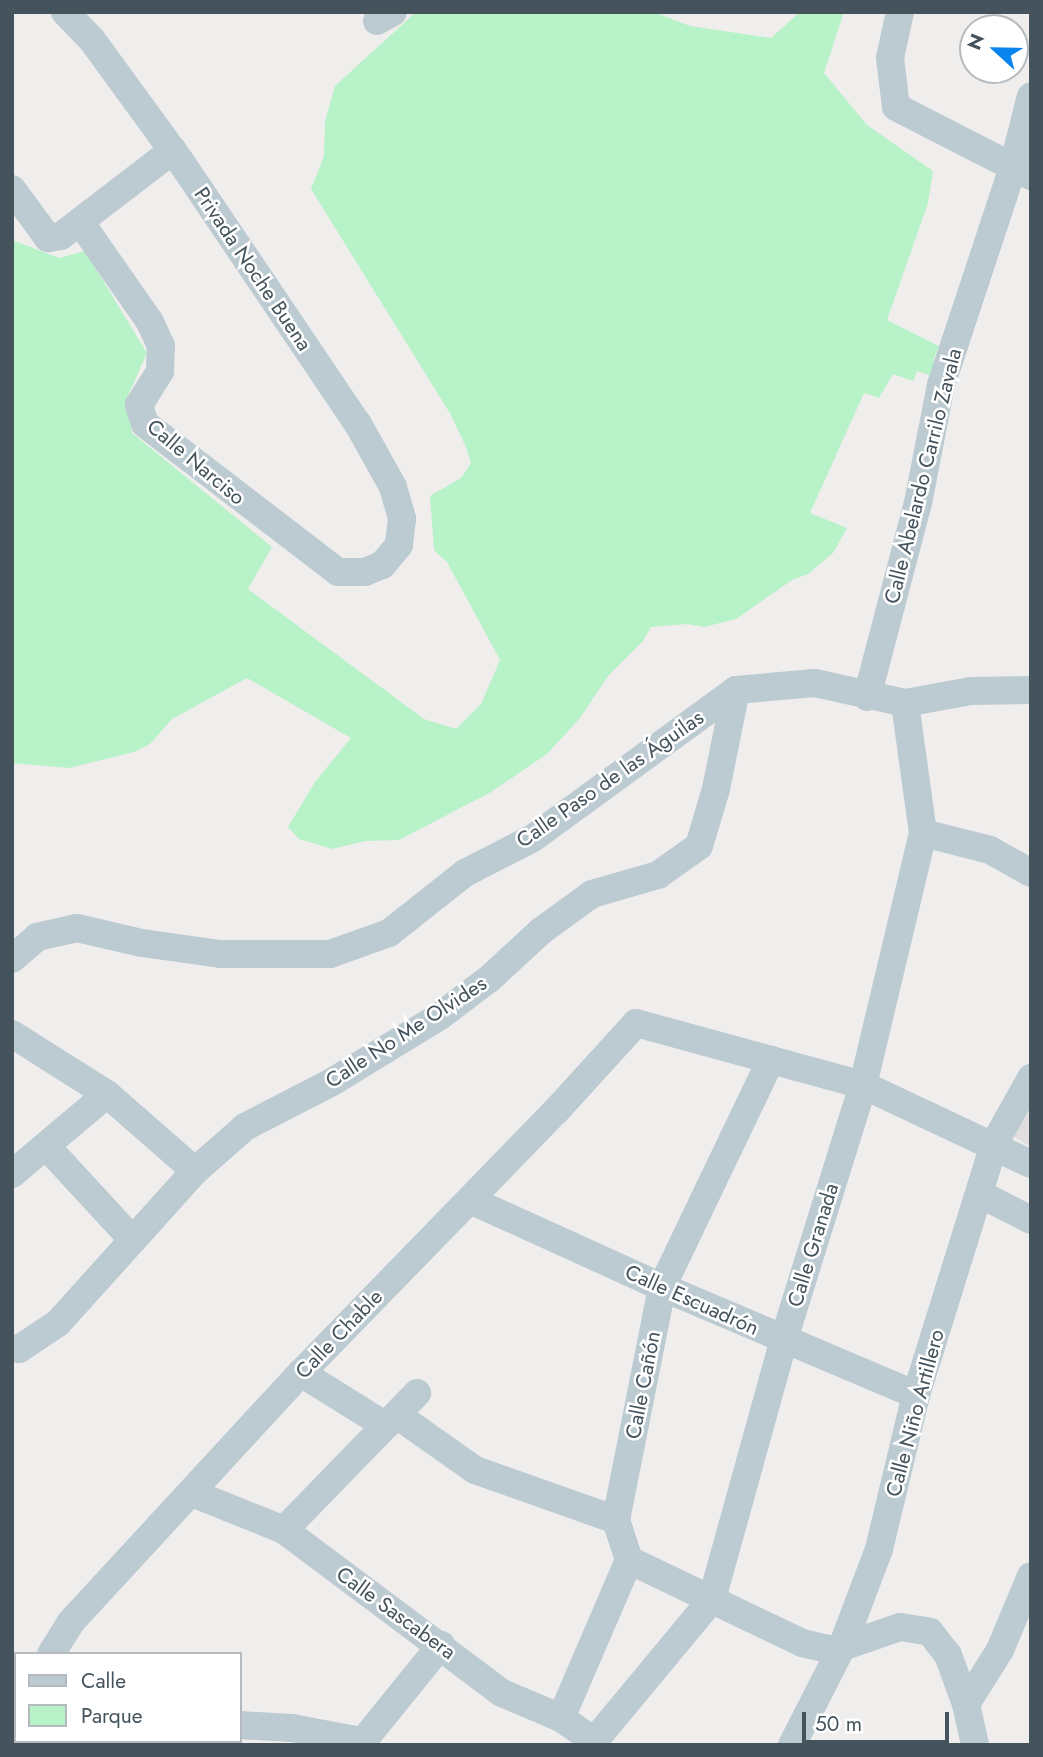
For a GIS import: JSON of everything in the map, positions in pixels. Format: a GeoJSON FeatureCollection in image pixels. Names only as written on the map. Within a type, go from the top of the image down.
{"type":"FeatureCollection","features":[{"type":"Feature","properties":{"kind":"street","name":"Privada Noche Buena"},"geometry":{"type":"LineString","coordinates":[[65,12],[92,40],[173,150],[363,435],[393,487],[402,519],[399,545]]}},
{"type":"Feature","properties":{"kind":"street"},"geometry":{"type":"LineString","coordinates":[[901,12],[890,58],[896,107],[1022,171]]}},
{"type":"Feature","properties":{"kind":"street","name":"Calle Abelardo Carrilo Zavala"},"geometry":{"type":"LineString","coordinates":[[867,697],[918,503],[941,385],[1022,171],[1031,96]]}},
{"type":"Feature","properties":{"kind":"street"},"geometry":{"type":"LineString","coordinates":[[12,189],[48,238],[61,236],[173,150]]}},
{"type":"Feature","properties":{"kind":"street","name":"Calle Narciso"},"geometry":{"type":"LineString","coordinates":[[81,223],[150,323],[161,346],[160,371],[139,405],[145,424],[338,572],[365,572],[382,565],[399,545]]}},
{"type":"Feature","properties":{"kind":"street"},"geometry":{"type":"LineString","coordinates":[[736,690],[815,683],[867,697],[905,703],[971,691],[1031,690]]}},
{"type":"Feature","properties":{"kind":"street","name":"Calle Paso de las Águilas"},"geometry":{"type":"LineString","coordinates":[[12,959],[37,937],[77,928],[142,943],[207,952],[280,956],[330,954],[389,933],[465,873],[534,838],[736,690]]}},
{"type":"Feature","properties":{"kind":"street","name":"Calle No Me Olvides"},"geometry":{"type":"LineString","coordinates":[[12,1348],[19,1349],[58,1323],[131,1238],[195,1171],[244,1127],[332,1082],[440,1016],[489,979],[541,931],[592,894],[658,875],[699,846],[716,789],[736,690]]}},
{"type":"Feature","properties":{"kind":"street","name":"Calle Granada"},"geometry":{"type":"LineString","coordinates":[[592,1743],[712,1599],[784,1339],[863,1085],[923,832],[905,703]]}},
{"type":"Feature","properties":{"kind":"street"},"geometry":{"type":"LineString","coordinates":[[923,832],[990,850],[1031,873]]}},
{"type":"Feature","properties":{"kind":"street","name":"Calle Chable"},"geometry":{"type":"LineString","coordinates":[[52,1652],[70,1623],[301,1373],[470,1200],[636,1023],[771,1060]]}},
{"type":"Feature","properties":{"kind":"street"},"geometry":{"type":"LineString","coordinates":[[12,1034],[107,1094],[195,1171]]}},
{"type":"Feature","properties":{"kind":"street"},"geometry":{"type":"LineString","coordinates":[[771,1060],[863,1085],[994,1144],[1031,1164]]}},
{"type":"Feature","properties":{"kind":"street","name":"Calle Cañón"},"geometry":{"type":"LineString","coordinates":[[629,1560],[616,1520],[662,1287],[771,1060]]}},
{"type":"Feature","properties":{"kind":"street","name":"Calle Niño Artillero"},"geometry":{"type":"LineString","coordinates":[[792,1745],[842,1647],[879,1549],[916,1395],[994,1144],[1031,1077]]}},
{"type":"Feature","properties":{"kind":"street"},"geometry":{"type":"LineString","coordinates":[[12,1174],[107,1094]]}},
{"type":"Feature","properties":{"kind":"street"},"geometry":{"type":"LineString","coordinates":[[47,1147],[131,1238]]}},
{"type":"Feature","properties":{"kind":"street"},"geometry":{"type":"LineString","coordinates":[[980,1194],[1031,1220]]}},
{"type":"Feature","properties":{"kind":"street","name":"Calle Escuadrón"},"geometry":{"type":"LineString","coordinates":[[470,1200],[662,1287],[916,1395]]}},
{"type":"Feature","properties":{"kind":"street"},"geometry":{"type":"LineString","coordinates":[[301,1373],[475,1470],[616,1520]]}},
{"type":"Feature","properties":{"kind":"street"},"geometry":{"type":"LineString","coordinates":[[284,1530],[417,1393]]}},
{"type":"Feature","properties":{"kind":"street","name":"Calle Sascabera"},"geometry":{"type":"LineString","coordinates":[[192,1493],[284,1530],[502,1693],[561,1718],[592,1743]]}},
{"type":"Feature","properties":{"kind":"street"},"geometry":{"type":"LineString","coordinates":[[561,1718],[629,1560],[802,1643],[833,1650],[900,1627],[930,1632],[948,1655],[966,1704],[975,1741]]}},
{"type":"Feature","properties":{"kind":"street"},"geometry":{"type":"LineString","coordinates":[[966,1704],[1000,1650],[1031,1576]]}},
{"type":"Feature","properties":{"kind":"street"},"geometry":{"type":"LineString","coordinates":[[242,1725],[292,1728],[360,1743],[441,1645]]}},
{"type":"Feature","properties":{"kind":"shaded area"},"geometry":{"type":"Polygon","coordinates":[[[1031,1108],[1031,1147],[1014,1137],[1031,1108]]]}},
{"type":"Feature","properties":{"kind":"green space"},"geometry":{"type":"Polygon","coordinates":[[[416,12],[654,12],[690,26],[771,38],[800,12],[844,12],[824,73],[867,125],[933,171],[928,203],[887,320],[939,346],[933,361],[939,363],[938,378],[917,371],[913,381],[893,374],[879,398],[864,393],[810,513],[847,528],[833,553],[808,574],[792,580],[736,619],[704,627],[687,624],[651,627],[643,641],[608,676],[580,718],[547,754],[491,792],[399,840],[365,841],[332,849],[299,839],[288,827],[315,782],[351,738],[247,678],[172,719],[150,744],[134,752],[69,768],[12,763],[12,240],[59,258],[85,251],[147,353],[127,398],[132,433],[272,547],[248,589],[424,719],[456,729],[481,704],[500,660],[447,562],[434,550],[430,496],[461,478],[471,463],[466,447],[451,415],[311,189],[324,156],[325,121],[335,86],[416,12]]]}}]}
